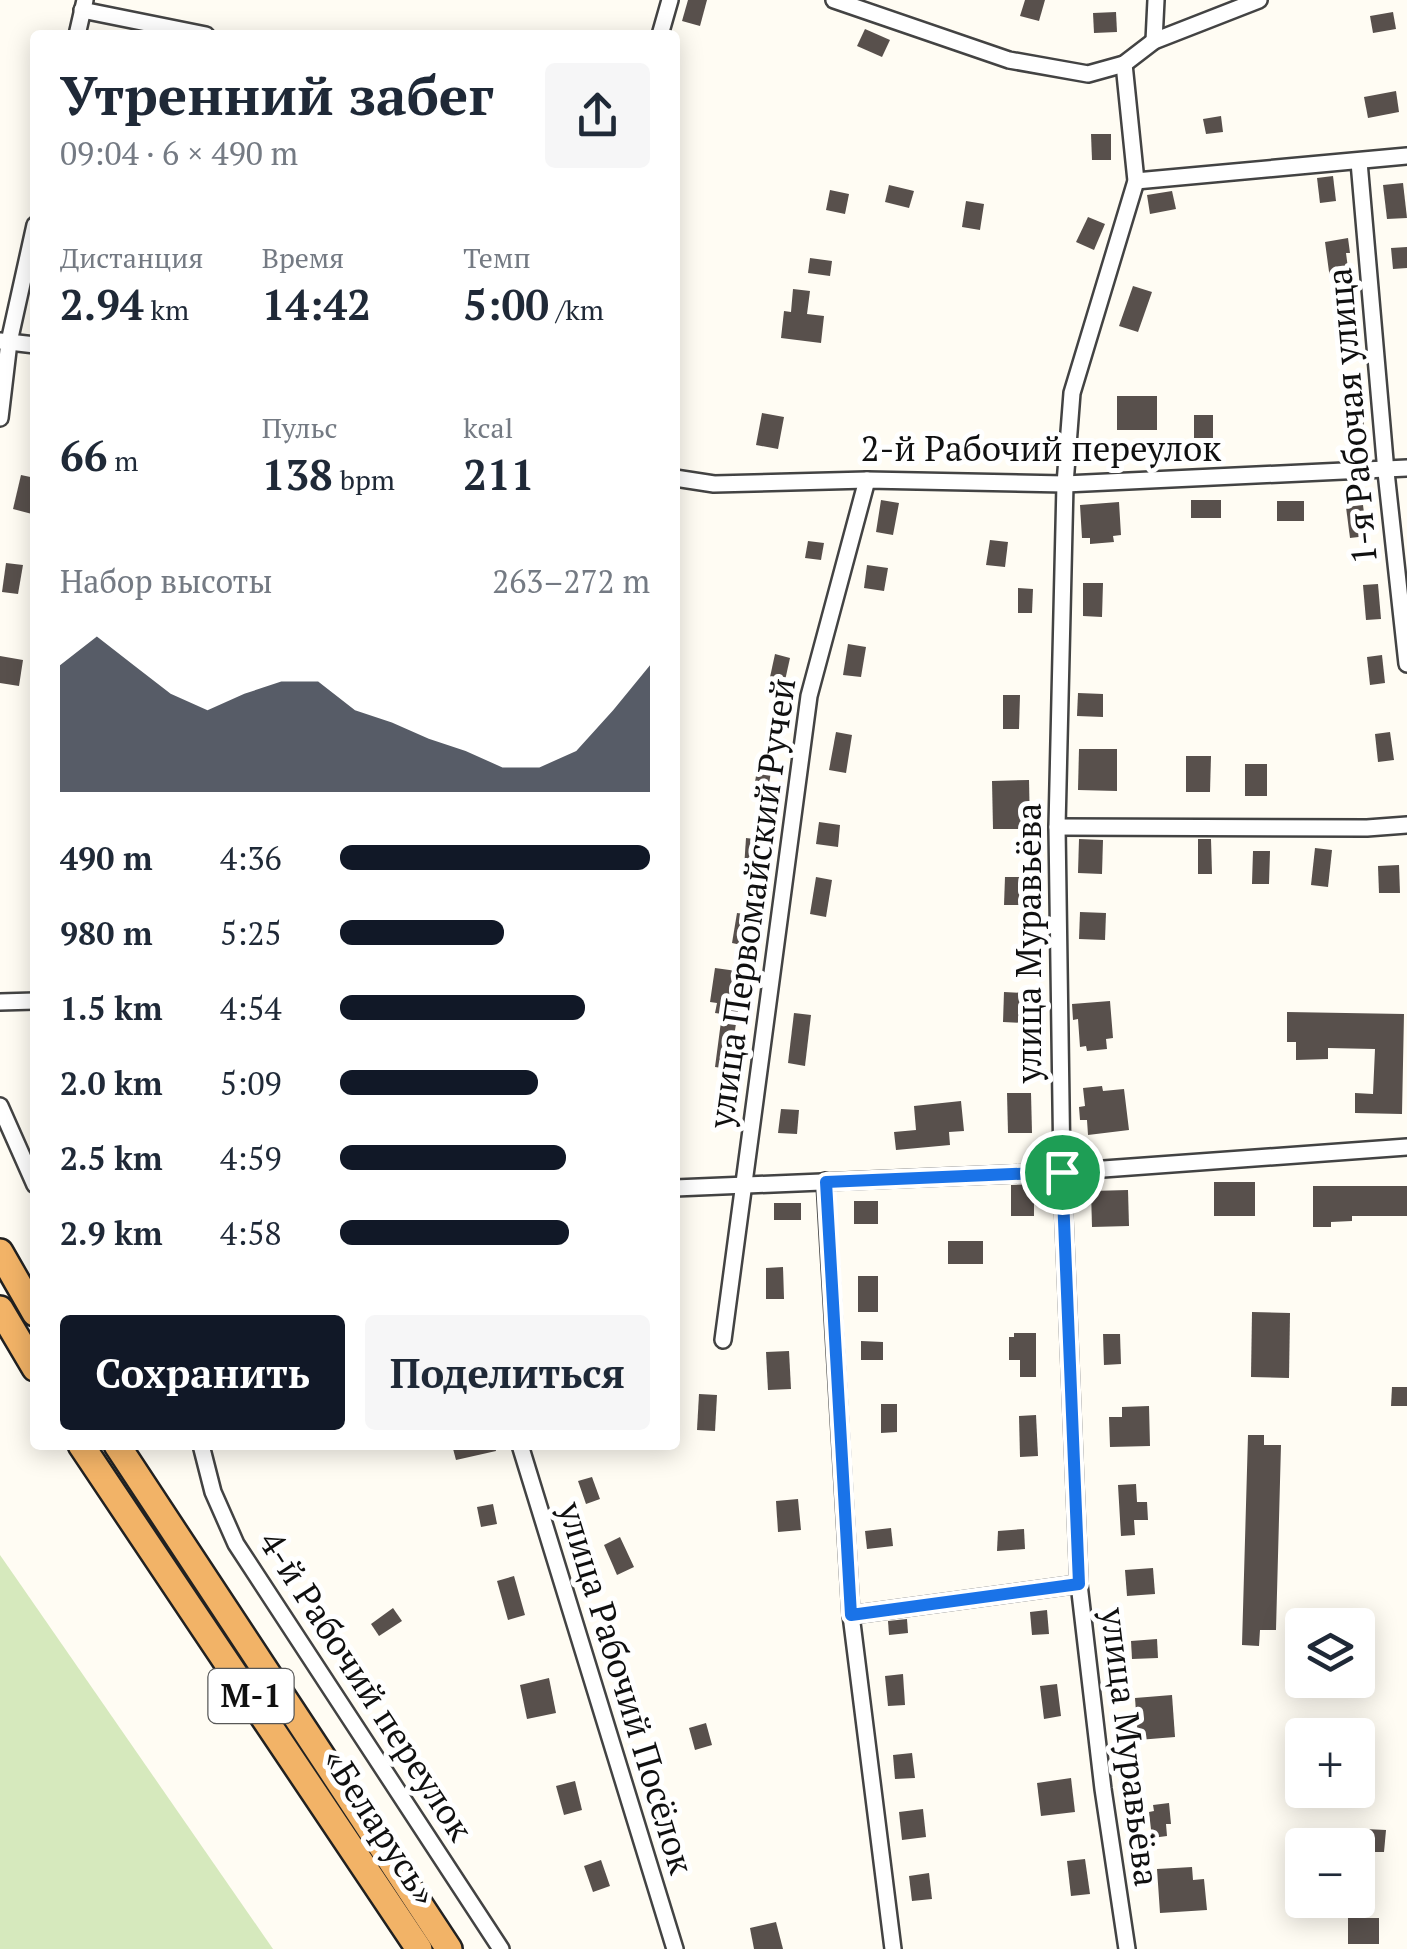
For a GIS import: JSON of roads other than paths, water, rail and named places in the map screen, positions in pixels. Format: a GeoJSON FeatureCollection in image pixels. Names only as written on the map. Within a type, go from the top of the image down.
{"type":"FeatureCollection","features":[{"type":"Feature","properties":{"kind":"highway"},"geometry":{"type":"LineString","coordinates":[[0,1252],[30,1304]]}},
{"type":"Feature","properties":{"kind":"highway"},"geometry":{"type":"LineString","coordinates":[[0,1310],[30,1360]]}},
{"type":"Feature","properties":{"kind":"highway","name":"«Беларусь»"},"geometry":{"type":"LineString","coordinates":[[84,1450],[418,1949]]}},
{"type":"Feature","properties":{"kind":"highway","name":"«Беларусь»"},"geometry":{"type":"LineString","coordinates":[[119,1450],[449,1949]]}},
{"type":"Feature","properties":{"kind":"street"},"geometry":{"type":"LineString","coordinates":[[661,30],[670,0]]}},
{"type":"Feature","properties":{"kind":"street"},"geometry":{"type":"LineString","coordinates":[[834,0],[1009,60],[1088,74],[1124,64],[1154,41],[1259,0]]}},
{"type":"Feature","properties":{"kind":"street"},"geometry":{"type":"LineString","coordinates":[[1154,41],[1156,0]]}},
{"type":"Feature","properties":{"kind":"street"},"geometry":{"type":"LineString","coordinates":[[78,30],[84,5],[186,30]]}},
{"type":"Feature","properties":{"kind":"street","name":"улица Муравьёва"},"geometry":{"type":"LineString","coordinates":[[1124,64],[1136,181],[1072,393],[1065,484],[1057,827],[1062,1172],[1079,1584],[1103,1789],[1128,1949]]}},
{"type":"Feature","properties":{"kind":"street"},"geometry":{"type":"LineString","coordinates":[[1136,181],[1407,156]]}},
{"type":"Feature","properties":{"kind":"street","name":"1-я Рабочая улица"},"geometry":{"type":"LineString","coordinates":[[1359,162],[1407,664]]}},
{"type":"Feature","properties":{"kind":"street"},"geometry":{"type":"LineString","coordinates":[[0,418],[5,342],[30,244]]}},
{"type":"Feature","properties":{"kind":"street"},"geometry":{"type":"LineString","coordinates":[[5,342],[30,344]]}},
{"type":"Feature","properties":{"kind":"street","name":"2-й Рабочий переулок"},"geometry":{"type":"LineString","coordinates":[[680,479],[714,484],[867,480],[1065,484],[1386,472],[1407,468]]}},
{"type":"Feature","properties":{"kind":"street","name":"улица Первомайский Ручей"},"geometry":{"type":"LineString","coordinates":[[723,1340],[809,696],[867,480]]}},
{"type":"Feature","properties":{"kind":"street"},"geometry":{"type":"LineString","coordinates":[[1057,827],[1407,825]]}},
{"type":"Feature","properties":{"kind":"street"},"geometry":{"type":"LineString","coordinates":[[0,1002],[30,1001]]}},
{"type":"Feature","properties":{"kind":"street"},"geometry":{"type":"LineString","coordinates":[[0,1106],[30,1174]]}},
{"type":"Feature","properties":{"kind":"street"},"geometry":{"type":"LineString","coordinates":[[680,1188],[1062,1172],[1407,1147]]}},
{"type":"Feature","properties":{"kind":"street"},"geometry":{"type":"LineString","coordinates":[[826,1182],[851,1615],[893,1949]]}},
{"type":"Feature","properties":{"kind":"street","name":"4-й Рабочий переулок"},"geometry":{"type":"LineString","coordinates":[[202,1450],[213,1492],[236,1544],[501,1949]]}},
{"type":"Feature","properties":{"kind":"street","name":"улица Рабочий Посёлок"},"geometry":{"type":"LineString","coordinates":[[522,1450],[675,1949]]}},
{"type":"Feature","properties":{"kind":"street"},"geometry":{"type":"LineString","coordinates":[[851,1615],[1079,1584]]}}]}
